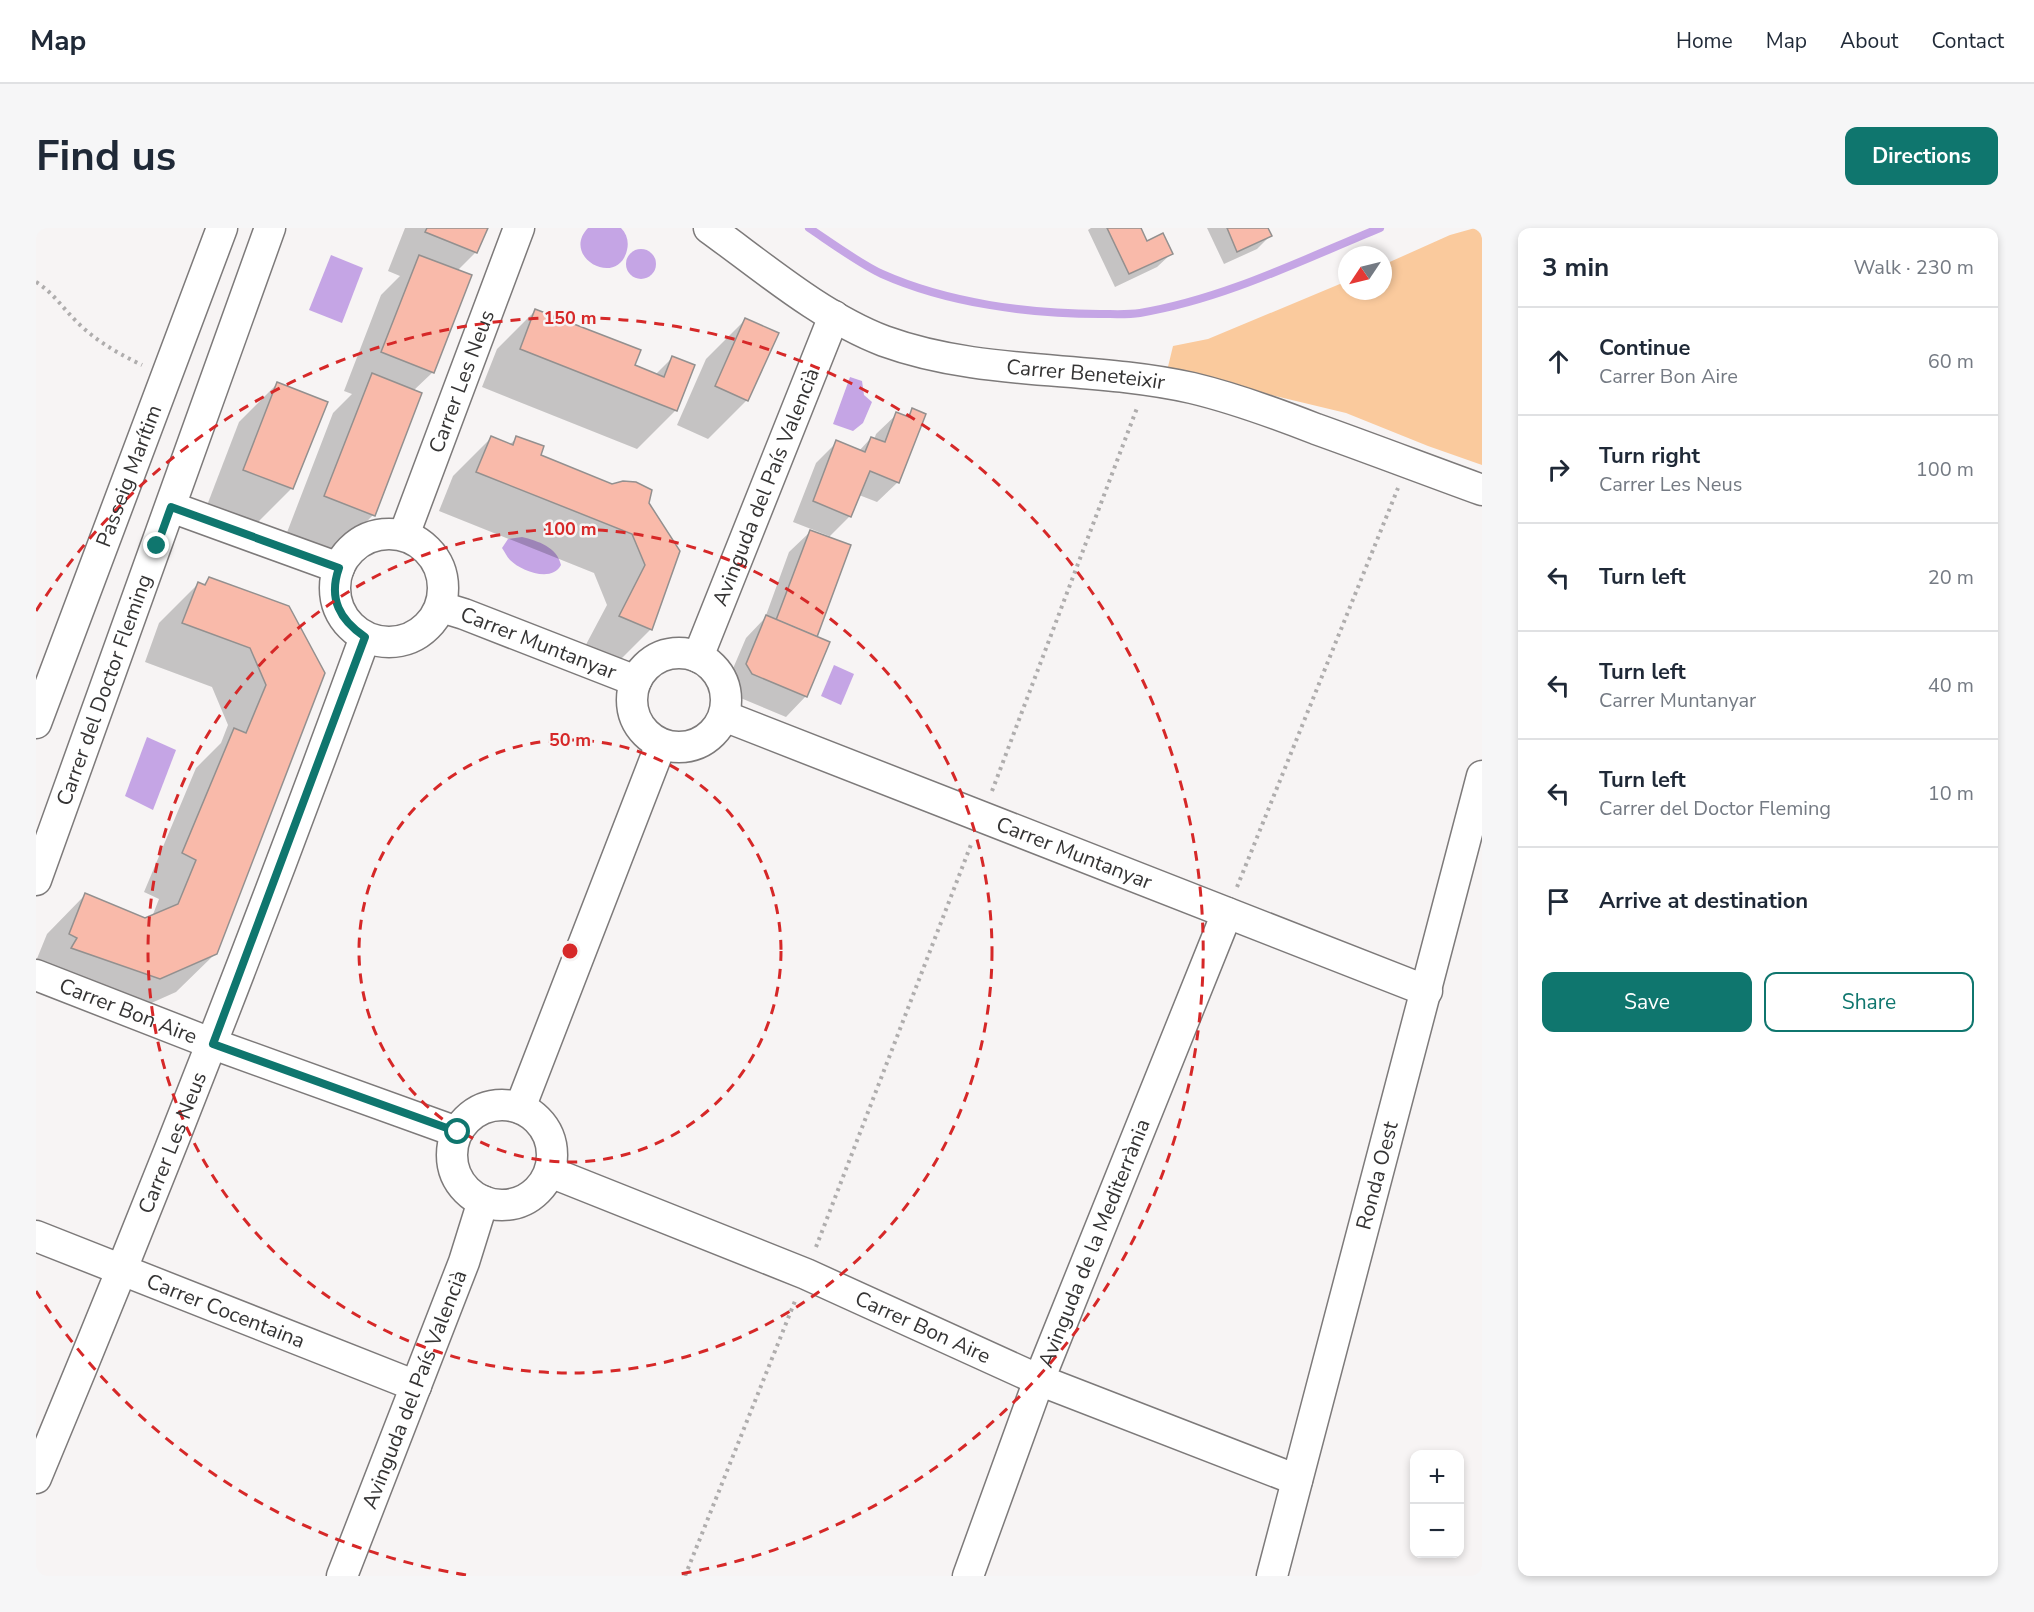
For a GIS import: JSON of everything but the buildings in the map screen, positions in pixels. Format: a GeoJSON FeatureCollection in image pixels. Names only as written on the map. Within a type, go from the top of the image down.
{"type":"FeatureCollection","features":[{"type":"Feature","properties":{"kind":"street","name":"Passeig Marítim"},"geometry":{"type":"LineString","coordinates":[[36,723],[222,228]]}},
{"type":"Feature","properties":{"kind":"street","name":"Carrer del Doctor Fleming"},"geometry":{"type":"LineString","coordinates":[[36,880],[270,228]]}},
{"type":"Feature","properties":{"kind":"street","name":"Carrer Les Neus"},"geometry":{"type":"LineString","coordinates":[[404,535],[519,228]]}},
{"type":"Feature","properties":{"kind":"street","name":"Carrer Beneteixir"},"geometry":{"type":"LineString","coordinates":[[709,228],[834,316],[882,340],[914,350],[990,366],[1147,380],[1192,388],[1253,405],[1482,490]]}},
{"type":"Feature","properties":{"kind":"street","name":"Avinguda del País Valencià"},"geometry":{"type":"LineString","coordinates":[[698,657],[834,316]]}},
{"type":"Feature","properties":{"kind":"street"},"geometry":{"type":"LineString","coordinates":[[171,507],[339,568]]}},
{"type":"Feature","properties":{"kind":"street"},"geometry":{"type":"LineString","coordinates":[[389,533],[404,535],[418,541],[429,550],[438,563],[444,585],[441,607],[432,623],[418,635],[401,642],[382,642],[365,637],[351,627],[340,613],[335,597],[335,580],[348,551],[360,541],[374,535],[389,533]]}},
{"type":"Feature","properties":{"kind":"street","name":"Carrer Muntanyar"},"geometry":{"type":"LineString","coordinates":[[441,607],[636,681]]}},
{"type":"Feature","properties":{"kind":"street","name":"Carrer Les Neus"},"geometry":{"type":"LineString","coordinates":[[36,1478],[213,1044],[365,637]]}},
{"type":"Feature","properties":{"kind":"street"},"geometry":{"type":"LineString","coordinates":[[684,653],[698,657],[710,664],[725,689],[724,716],[717,730],[705,740],[691,746],[676,748],[661,744],[642,729],[636,718],[632,705],[636,681],[655,659],[669,654],[684,653]]}},
{"type":"Feature","properties":{"kind":"street","name":"Carrer Muntanyar"},"geometry":{"type":"LineString","coordinates":[[724,716],[1427,991]]}},
{"type":"Feature","properties":{"kind":"street"},"geometry":{"type":"LineString","coordinates":[[520,1108],[661,744]]}},
{"type":"Feature","properties":{"kind":"street","name":"Ronda Oest"},"geometry":{"type":"LineString","coordinates":[[1272,1576],[1482,776]]}},
{"type":"Feature","properties":{"kind":"street","name":"Avinguda de la Mediterrània"},"geometry":{"type":"LineString","coordinates":[[968,1576],[1039,1380],[1227,913]]}},
{"type":"Feature","properties":{"kind":"street","name":"Carrer Bon Aire"},"geometry":{"type":"LineString","coordinates":[[36,975],[213,1044],[458,1132]]}},
{"type":"Feature","properties":{"kind":"street"},"geometry":{"type":"LineString","coordinates":[[506,1104],[520,1108],[534,1115],[544,1127],[551,1141],[553,1156],[550,1172],[542,1187],[530,1197],[515,1204],[499,1205],[483,1202],[471,1194],[455,1172],[452,1159],[453,1146],[458,1132],[466,1120],[477,1111],[506,1104]]}},
{"type":"Feature","properties":{"kind":"street","name":"Carrer Bon Aire"},"geometry":{"type":"LineString","coordinates":[[550,1172],[806,1274],[1039,1380],[1297,1480]]}},
{"type":"Feature","properties":{"kind":"street","name":"Avinguda del País Valencià"},"geometry":{"type":"LineString","coordinates":[[342,1576],[464,1262],[483,1202]]}},
{"type":"Feature","properties":{"kind":"street","name":"Carrer Cocentaina"},"geometry":{"type":"LineString","coordinates":[[36,1236],[416,1386]]}},
{"type":"Feature","properties":{"kind":"path"},"geometry":{"type":"LineString","coordinates":[[36,282],[48,289],[79,324],[113,351],[167,377]]}},
{"type":"Feature","properties":{"kind":"path"},"geometry":{"type":"LineString","coordinates":[[685,1576],[806,1274],[1147,380]]}},
{"type":"Feature","properties":{"kind":"path"},"geometry":{"type":"LineString","coordinates":[[1227,913],[1408,464]]}},
{"type":"Feature","properties":{"kind":"shaded area"},"geometry":{"type":"Polygon","coordinates":[[[588,228],[621,228],[628,244],[622,261],[613,267],[603,268],[586,258],[581,249],[581,239],[588,228]]]}},
{"type":"Feature","properties":{"kind":"shaded area"},"geometry":{"type":"Polygon","coordinates":[[[1482,228],[1482,465],[1346,413],[1267,394],[1166,375],[1173,346],[1208,339],[1338,285],[1338,300],[1392,300],[1392,261],[1450,235],[1482,228]]]}},
{"type":"Feature","properties":{"kind":"shaded area"},"geometry":{"type":"Polygon","coordinates":[[[641,249],[652,253],[656,264],[652,275],[641,279],[630,275],[626,264],[630,253],[641,249]]]}},
{"type":"Feature","properties":{"kind":"shaded area"},"geometry":{"type":"Polygon","coordinates":[[[331,255],[363,268],[342,323],[309,310],[331,255]]]}},
{"type":"Feature","properties":{"kind":"shaded area"},"geometry":{"type":"Polygon","coordinates":[[[850,377],[862,381],[864,395],[872,402],[863,423],[853,431],[833,424],[850,377]]]}},
{"type":"Feature","properties":{"kind":"shaded area"},"geometry":{"type":"Polygon","coordinates":[[[522,537],[551,549],[561,565],[557,570],[544,574],[536,573],[521,568],[510,560],[502,548],[508,539],[522,537]]]}},
{"type":"Feature","properties":{"kind":"shaded area"},"geometry":{"type":"Polygon","coordinates":[[[834,665],[854,674],[841,705],[821,696],[834,665]]]}},
{"type":"Feature","properties":{"kind":"shaded area"},"geometry":{"type":"Polygon","coordinates":[[[147,737],[176,750],[153,810],[125,796],[147,737]]]}},
{"type":"Feature","properties":{"kind":"waterway"},"geometry":{"type":"LineString","coordinates":[[809,228],[873,270],[934,292],[1017,309],[1120,314],[1171,307],[1202,298],[1292,265],[1380,228]]}},
{"type":"Feature","properties":{"kind":"route"},"geometry":{"type":"LineString","coordinates":[[157,546],[171,507],[339,568],[335,580],[335,597],[340,613],[351,627],[365,637],[213,1044],[458,1132]]}}]}
